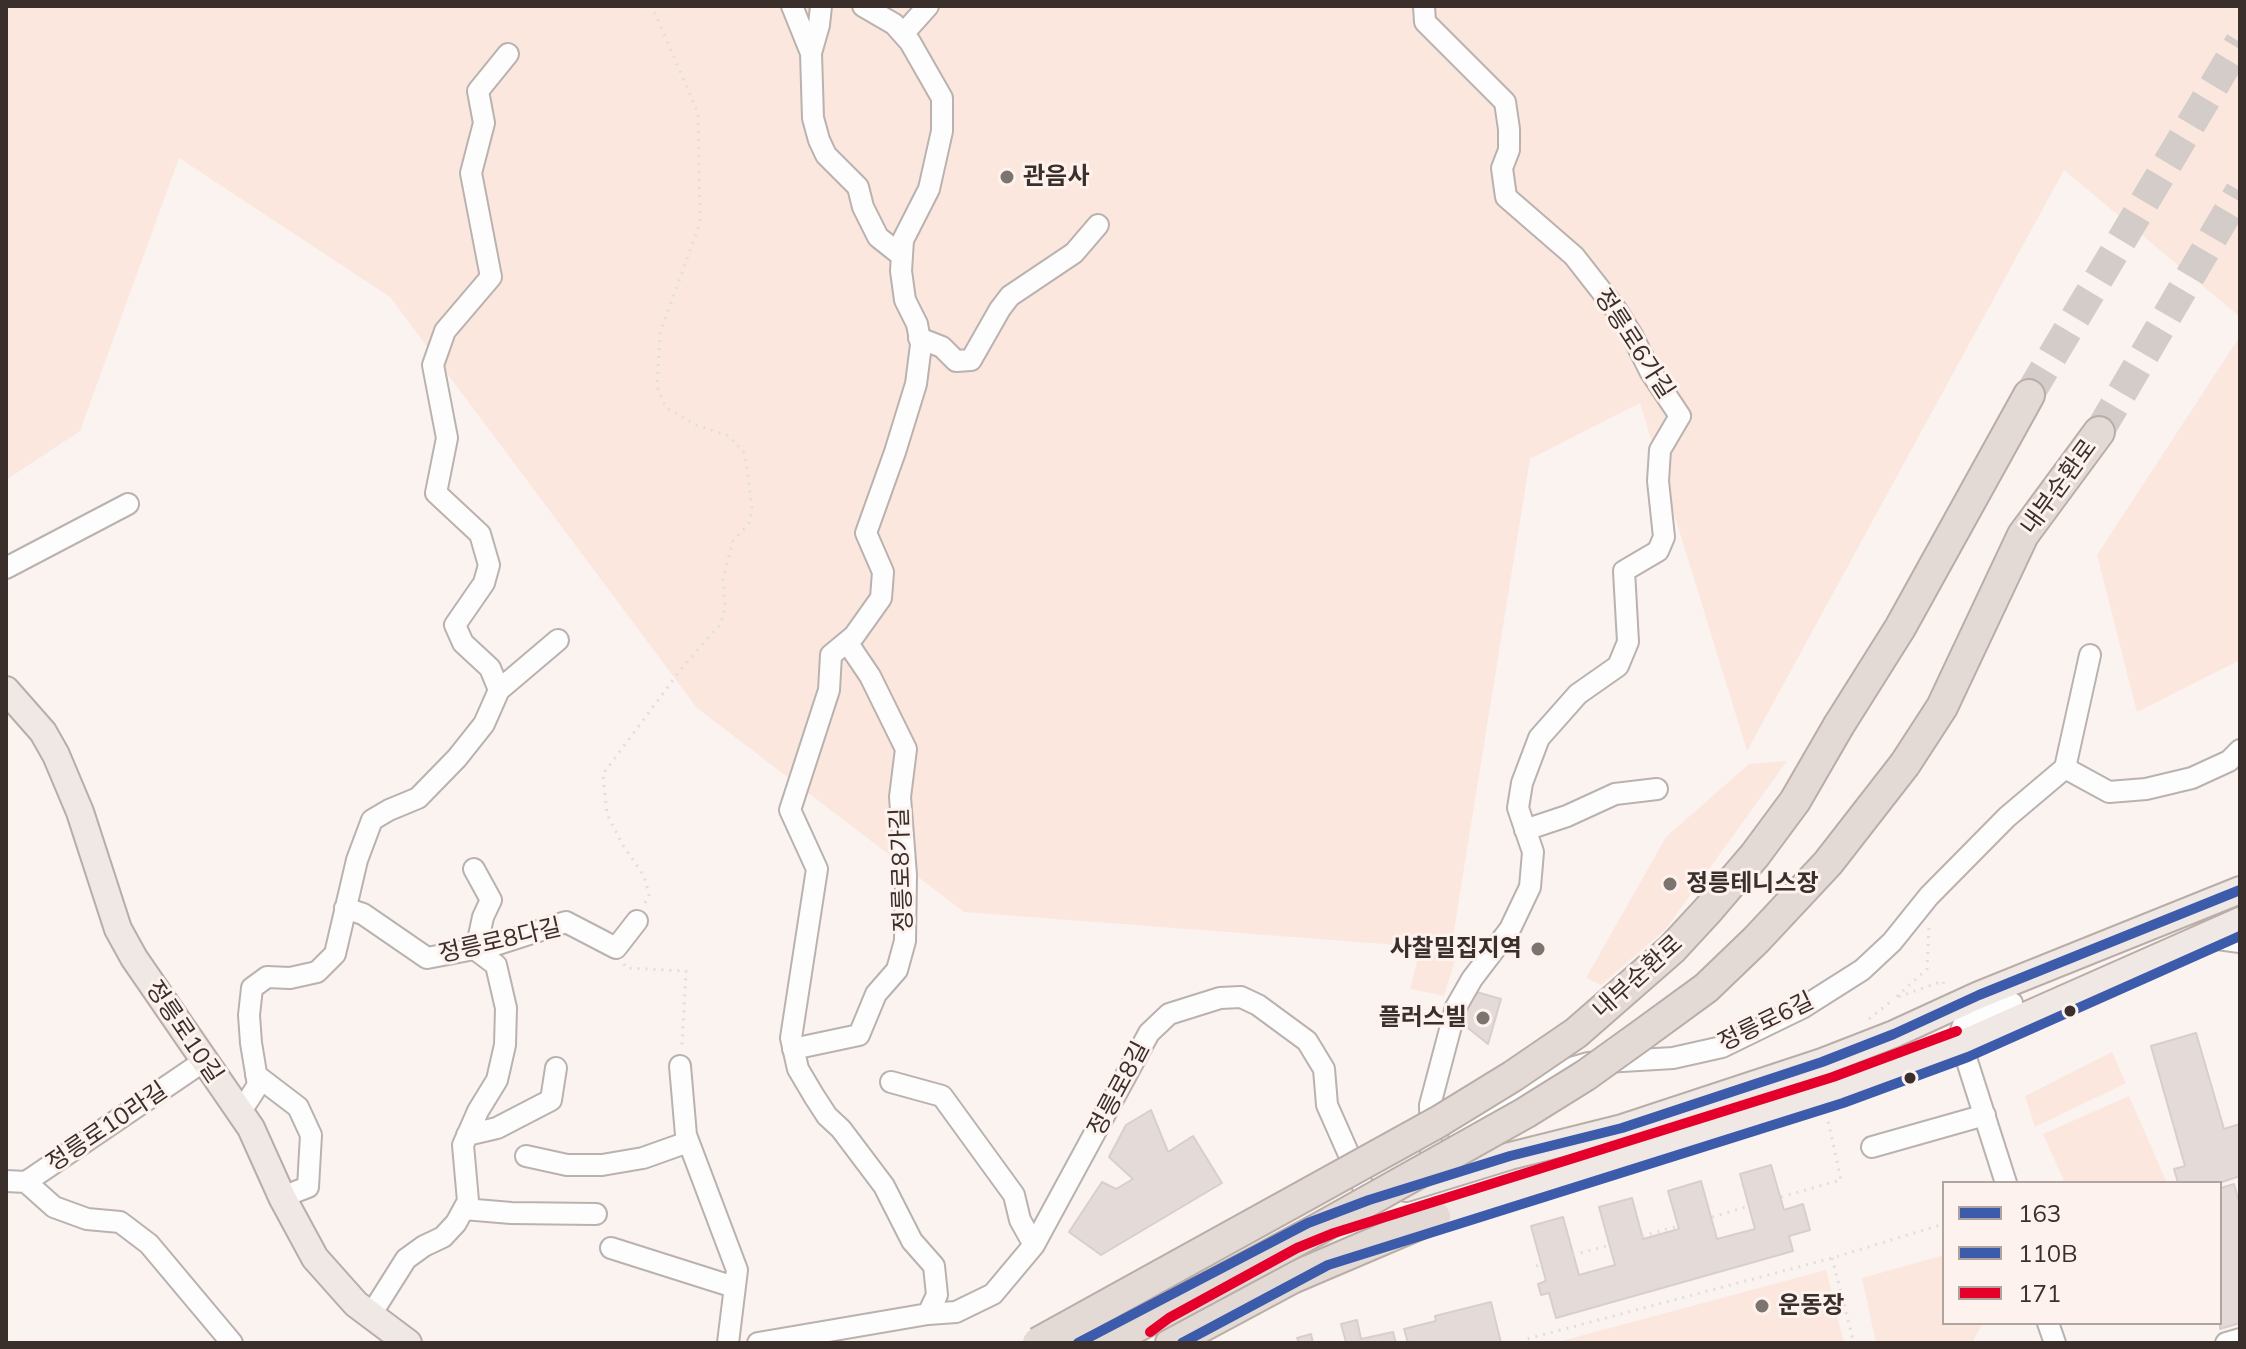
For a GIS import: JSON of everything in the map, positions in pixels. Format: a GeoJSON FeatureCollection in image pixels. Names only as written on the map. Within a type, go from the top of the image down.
{"type":"FeatureCollection","features":[{"type":"Feature","properties":{"kind":"highway","name":"내부순환로"},"geometry":{"type":"LineString","coordinates":[[1038,1343],[1438,1122],[1576,1033],[1672,949],[1718,899],[1795,801],[1900,628],[2029,395]]}},
{"type":"Feature","properties":{"kind":"highway","name":"내부순환로"},"geometry":{"type":"LineString","coordinates":[[1106,1343],[1525,1113],[1586,1075],[1706,988],[1828,863],[1905,764],[1942,707],[2023,535],[2099,432]]}},
{"type":"Feature","properties":{"kind":"highway"},"geometry":{"type":"LineString","coordinates":[[1171,1340],[1313,1268],[1435,1217]]}},
{"type":"Feature","properties":{"kind":"highway"},"geometry":{"type":"LineString","coordinates":[[1071,1343],[1133,1314]]}},
{"type":"Feature","properties":{"kind":"main road","name":"정릉로10길"},"geometry":{"type":"LineString","coordinates":[[6,690],[43,732],[56,755],[80,812],[118,929],[134,958],[251,1128],[282,1197],[315,1258],[356,1304],[408,1343]]}},
{"type":"Feature","properties":{"kind":"main road"},"geometry":{"type":"LineString","coordinates":[[1078,1343],[1288,1232],[1369,1200],[1510,1156],[1622,1128],[1722,1097],[1862,1047],[1952,1007],[2240,890]]}},
{"type":"Feature","properties":{"kind":"main road"},"geometry":{"type":"LineString","coordinates":[[1171,1340],[1304,1260],[1339,1246],[1838,1090],[1962,1044],[2012,1013],[2117,960],[2146,927]]}},
{"type":"Feature","properties":{"kind":"main road"},"geometry":{"type":"LineString","coordinates":[[2012,1013],[2203,937],[2239,927]]}},
{"type":"Feature","properties":{"kind":"street"},"geometry":{"type":"LineString","coordinates":[[792,6],[811,53]]}},
{"type":"Feature","properties":{"kind":"street"},"geometry":{"type":"LineString","coordinates":[[821,6],[811,53],[813,118],[819,140],[826,155],[858,187],[863,207],[878,237],[902,256]]}},
{"type":"Feature","properties":{"kind":"street"},"geometry":{"type":"LineString","coordinates":[[863,6],[894,24],[910,42],[942,98],[942,131],[929,189],[903,240],[901,271],[905,300],[917,324],[919,338],[916,384],[866,533],[883,572],[881,598],[854,636],[831,655],[829,690],[790,810],[817,869],[791,1038],[798,1069],[814,1096],[876,1176],[912,1241],[934,1266],[937,1295],[928,1314]]}},
{"type":"Feature","properties":{"kind":"street"},"geometry":{"type":"LineString","coordinates":[[903,34],[928,6]]}},
{"type":"Feature","properties":{"kind":"street","name":"정릉로6가길"},"geometry":{"type":"LineString","coordinates":[[1424,6],[1425,22],[1505,102],[1509,129],[1509,150],[1502,168],[1506,197],[1574,256],[1617,311],[1650,371],[1680,416],[1660,450],[1658,481],[1664,537],[1658,551],[1624,571],[1628,642],[1618,666],[1578,694],[1539,738],[1522,783],[1518,808],[1533,852],[1530,887],[1510,929],[1472,979],[1456,1007],[1430,1105],[1431,1151]]}},
{"type":"Feature","properties":{"kind":"street"},"geometry":{"type":"LineString","coordinates":[[499,690],[490,668],[463,643],[455,625],[484,583],[489,565],[480,534],[436,493],[447,438],[433,365],[445,331],[491,277],[471,173],[484,123],[478,91],[508,54]]}},
{"type":"Feature","properties":{"kind":"street"},"geometry":{"type":"LineString","coordinates":[[919,338],[942,347],[956,361],[971,360],[1010,296],[1074,253],[1098,225]]}},
{"type":"Feature","properties":{"kind":"street"},"geometry":{"type":"LineString","coordinates":[[6,568],[128,504]]}},
{"type":"Feature","properties":{"kind":"street"},"geometry":{"type":"LineString","coordinates":[[238,1110],[258,1085],[249,1015],[252,988],[267,977],[290,978],[317,972],[335,954],[357,860],[372,820],[418,798],[457,758],[484,724],[499,690],[558,640]]}},
{"type":"Feature","properties":{"kind":"street","name":"정릉로8가길"},"geometry":{"type":"LineString","coordinates":[[793,1049],[859,1035],[876,994],[897,970],[905,941],[906,875],[900,797],[906,749],[870,676],[847,642]]}},
{"type":"Feature","properties":{"kind":"street"},"geometry":{"type":"LineString","coordinates":[[2090,655],[2065,768],[2109,792],[2146,789],[2192,778],[2229,761],[2240,750]]}},
{"type":"Feature","properties":{"kind":"street","name":"정릉로6길"},"geometry":{"type":"LineString","coordinates":[[1369,1200],[1431,1151],[1554,1075],[1588,1063],[1673,1058],[1722,1047],[1802,1008],[1862,970],[1892,942],[1929,896],[2007,817],[2065,768]]}},
{"type":"Feature","properties":{"kind":"street"},"geometry":{"type":"LineString","coordinates":[[1525,830],[1567,816],[1615,794],[1657,789]]}},
{"type":"Feature","properties":{"kind":"street"},"geometry":{"type":"LineString","coordinates":[[370,1316],[406,1259],[443,1237],[464,1209],[468,1201],[463,1145],[497,1080],[505,1045],[506,1008],[496,965],[476,950],[483,917],[491,900],[474,869]]}},
{"type":"Feature","properties":{"kind":"street","name":"정릉로8다길"},"geometry":{"type":"LineString","coordinates":[[345,908],[363,914],[427,958],[476,950],[566,922],[616,948]]}},
{"type":"Feature","properties":{"kind":"street"},"geometry":{"type":"LineString","coordinates":[[616,948],[637,921]]}},
{"type":"Feature","properties":{"kind":"street","name":"정릉로8길"},"geometry":{"type":"LineString","coordinates":[[758,1343],[956,1312],[993,1294],[1034,1245],[1149,1033],[1169,1014],[1220,998],[1231,996],[1248,1000],[1307,1041],[1324,1069],[1327,1105],[1369,1200]]}},
{"type":"Feature","properties":{"kind":"street"},"geometry":{"type":"LineString","coordinates":[[1962,1044],[2005,1181]]}},
{"type":"Feature","properties":{"kind":"street","name":"정릉로10라길"},"geometry":{"type":"LineString","coordinates":[[16,1182],[204,1061]]}},
{"type":"Feature","properties":{"kind":"street"},"geometry":{"type":"LineString","coordinates":[[680,1066],[688,1142],[737,1270],[728,1343]]}},
{"type":"Feature","properties":{"kind":"street"},"geometry":{"type":"LineString","coordinates":[[467,1135],[497,1128],[551,1100],[556,1068]]}},
{"type":"Feature","properties":{"kind":"street"},"geometry":{"type":"LineString","coordinates":[[256,1075],[298,1107],[311,1135],[308,1187],[282,1197]]}},
{"type":"Feature","properties":{"kind":"street"},"geometry":{"type":"LineString","coordinates":[[891,1082],[942,1096],[1014,1195],[1020,1220],[1034,1245]]}},
{"type":"Feature","properties":{"kind":"street"},"geometry":{"type":"LineString","coordinates":[[1872,1147],[1985,1115]]}},
{"type":"Feature","properties":{"kind":"street"},"geometry":{"type":"LineString","coordinates":[[526,1156],[567,1165],[602,1165],[643,1158],[688,1142]]}},
{"type":"Feature","properties":{"kind":"street"},"geometry":{"type":"LineString","coordinates":[[16,1182],[54,1207],[87,1219],[120,1222],[149,1244],[232,1343]]}},
{"type":"Feature","properties":{"kind":"street"},"geometry":{"type":"LineString","coordinates":[[464,1209],[596,1214]]}},
{"type":"Feature","properties":{"kind":"street"},"geometry":{"type":"LineString","coordinates":[[611,1248],[734,1287]]}},
{"type":"Feature","properties":{"kind":"street"},"geometry":{"type":"LineString","coordinates":[[1087,1343],[1133,1314]]}},
{"type":"Feature","properties":{"kind":"street"},"geometry":{"type":"LineString","coordinates":[[2226,1343],[2240,1339]]}},
{"type":"Feature","properties":{"kind":"path"},"geometry":{"type":"LineString","coordinates":[[637,921],[649,895],[644,876],[622,844],[607,814],[603,774],[682,668],[721,624],[725,605],[723,579],[729,554],[733,541],[749,523],[752,509],[745,454],[729,436],[696,425],[666,408],[657,387],[660,333],[700,223],[698,113],[652,6]]}},
{"type":"Feature","properties":{"kind":"path"},"geometry":{"type":"LineString","coordinates":[[1915,913],[1930,929],[1927,969],[1895,998],[1943,981],[1952,1007]]}},
{"type":"Feature","properties":{"kind":"path"},"geometry":{"type":"LineString","coordinates":[[616,948],[626,968],[686,971],[680,1066]]}},
{"type":"Feature","properties":{"kind":"path"},"geometry":{"type":"LineString","coordinates":[[1781,1197],[1841,1180],[1827,1116]]}},
{"type":"Feature","properties":{"kind":"path"},"geometry":{"type":"LineString","coordinates":[[1712,1217],[1749,1206]]}},
{"type":"Feature","properties":{"kind":"path"},"geometry":{"type":"LineString","coordinates":[[1524,1343],[1523,1340],[1832,1258],[1942,1225]]}},
{"type":"Feature","properties":{"kind":"path"},"geometry":{"type":"LineString","coordinates":[[1642,1236],[1678,1226]]}},
{"type":"Feature","properties":{"kind":"path"},"geometry":{"type":"LineString","coordinates":[[1573,1255],[1610,1245]]}},
{"type":"Feature","properties":{"kind":"path"},"geometry":{"type":"LineString","coordinates":[[1832,1258],[1854,1343]]}},
{"type":"Feature","properties":{"kind":"path"},"geometry":{"type":"LineString","coordinates":[[1536,1266],[1541,1264]]}},
{"type":"Feature","properties":{"kind":"shaded area"},"geometry":{"type":"Polygon","coordinates":[[[6,6],[2240,6],[2240,317],[2064,170],[1747,751],[1640,403],[1530,459],[1451,949],[964,912],[697,708],[390,297],[179,158],[80,431],[6,480],[6,6]]]}},
{"type":"Feature","properties":{"kind":"shaded area"},"geometry":{"type":"Polygon","coordinates":[[[2240,336],[2240,660],[2137,712],[2097,555],[2240,336]]]}},
{"type":"Feature","properties":{"kind":"shaded area","name":"정릉테니스장"},"geometry":{"type":"Polygon","coordinates":[[[1787,761],[1665,930],[1601,985],[1586,978],[1666,837],[1749,764],[1787,761]]]}},
{"type":"Feature","properties":{"kind":"shaded area"},"geometry":{"type":"Polygon","coordinates":[[[1420,951],[1455,960],[1444,996],[1410,989],[1420,951]]]}},
{"type":"Feature","properties":{"kind":"shaded area"},"geometry":{"type":"Polygon","coordinates":[[[2112,1052],[2126,1083],[2035,1127],[2025,1096],[2112,1052]]]}},
{"type":"Feature","properties":{"kind":"shaded area"},"geometry":{"type":"Polygon","coordinates":[[[2129,1096],[2166,1181],[2064,1181],[2043,1134],[2129,1096]]]}},
{"type":"Feature","properties":{"kind":"shaded area"},"geometry":{"type":"Polygon","coordinates":[[[1942,1256],[1942,1325],[1981,1326],[1972,1343],[1876,1343],[1862,1278],[1942,1256]]]}},
{"type":"Feature","properties":{"kind":"shaded area","name":"운동장"},"geometry":{"type":"Polygon","coordinates":[[[1826,1270],[1844,1343],[1554,1343],[1826,1270]]]}},
{"type":"Feature","properties":{"kind":"building","name":"플러스빌"},"geometry":{"type":"Polygon","coordinates":[[[1473,991],[1501,999],[1488,1044],[1463,1024],[1473,991]]]}},
{"type":"Feature","properties":{"kind":"building"},"geometry":{"type":"Polygon","coordinates":[[[2196,1033],[2224,1129],[2240,1124],[2240,1176],[2222,1182],[2177,1181],[2174,1169],[2185,1166],[2151,1046],[2196,1033]]]}},
{"type":"Feature","properties":{"kind":"building"},"geometry":{"type":"Polygon","coordinates":[[[1151,1110],[1168,1152],[1193,1136],[1222,1183],[1101,1255],[1069,1232],[1102,1182],[1116,1189],[1133,1179],[1109,1157],[1126,1125],[1151,1110]]]}},
{"type":"Feature","properties":{"kind":"building"},"geometry":{"type":"Polygon","coordinates":[[[1771,1165],[1784,1210],[1803,1204],[1810,1230],[1789,1236],[1793,1251],[1556,1318],[1549,1293],[1541,1295],[1538,1284],[1546,1281],[1531,1226],[1563,1217],[1579,1275],[1615,1265],[1599,1207],[1632,1198],[1643,1239],[1679,1229],[1668,1191],[1701,1181],[1717,1239],[1755,1229],[1740,1174],[1771,1165]]]}},
{"type":"Feature","properties":{"kind":"building"},"geometry":{"type":"Polygon","coordinates":[[[2234,1184],[2240,1206],[2240,1323],[2220,1329],[2222,1325],[2222,1188],[2234,1184]]]}},
{"type":"Feature","properties":{"kind":"building"},"geometry":{"type":"Polygon","coordinates":[[[1491,1302],[1501,1343],[1408,1343],[1404,1329],[1436,1321],[1435,1316],[1491,1302]]]}},
{"type":"Feature","properties":{"kind":"building"},"geometry":{"type":"Polygon","coordinates":[[[1357,1320],[1361,1339],[1393,1332],[1396,1343],[1341,1343],[1346,1342],[1341,1324],[1357,1320]]]}},
{"type":"Feature","properties":{"kind":"building"},"geometry":{"type":"Polygon","coordinates":[[[1311,1334],[1313,1343],[1299,1343],[1297,1338],[1311,1334]]]}},
{"type":"Feature","properties":{"kind":"tunnel"},"geometry":{"type":"LineString","coordinates":[[2029,395],[2240,42]]}},
{"type":"Feature","properties":{"kind":"tunnel"},"geometry":{"type":"LineString","coordinates":[[2099,432],[2240,191]]}},
{"type":"Feature","properties":{"kind":"transit line","name":"163"},"geometry":{"type":"LineString","coordinates":[[1078,1343],[1308,1223],[1369,1200],[1510,1156],[1622,1128],[1822,1062],[2240,890]]}},
{"type":"Feature","properties":{"kind":"transit line","name":"110B"},"geometry":{"type":"LineString","coordinates":[[1182,1343],[1328,1265],[1843,1103],[1968,1057],[2240,936]]}},
{"type":"Feature","properties":{"kind":"transit line","name":"171"},"geometry":{"type":"LineString","coordinates":[[1150,1332],[1169,1318],[1297,1248],[1334,1233],[1833,1077],[1957,1031]]}},
{"type":"Feature","properties":{"kind":"place","name":"관음사"},"geometry":{"type":"Point","coordinates":[1007,177]}},
{"type":"Feature","properties":{"kind":"place","name":"정릉테니스장"},"geometry":{"type":"Point","coordinates":[1670,884]}},
{"type":"Feature","properties":{"kind":"place","name":"사찰밀집지역"},"geometry":{"type":"Point","coordinates":[1538,949]}},
{"type":"Feature","properties":{"kind":"place","name":"플러스빌"},"geometry":{"type":"Point","coordinates":[1483,1018]}},
{"type":"Feature","properties":{"kind":"place","name":"운동장"},"geometry":{"type":"Point","coordinates":[1762,1306]}}]}
